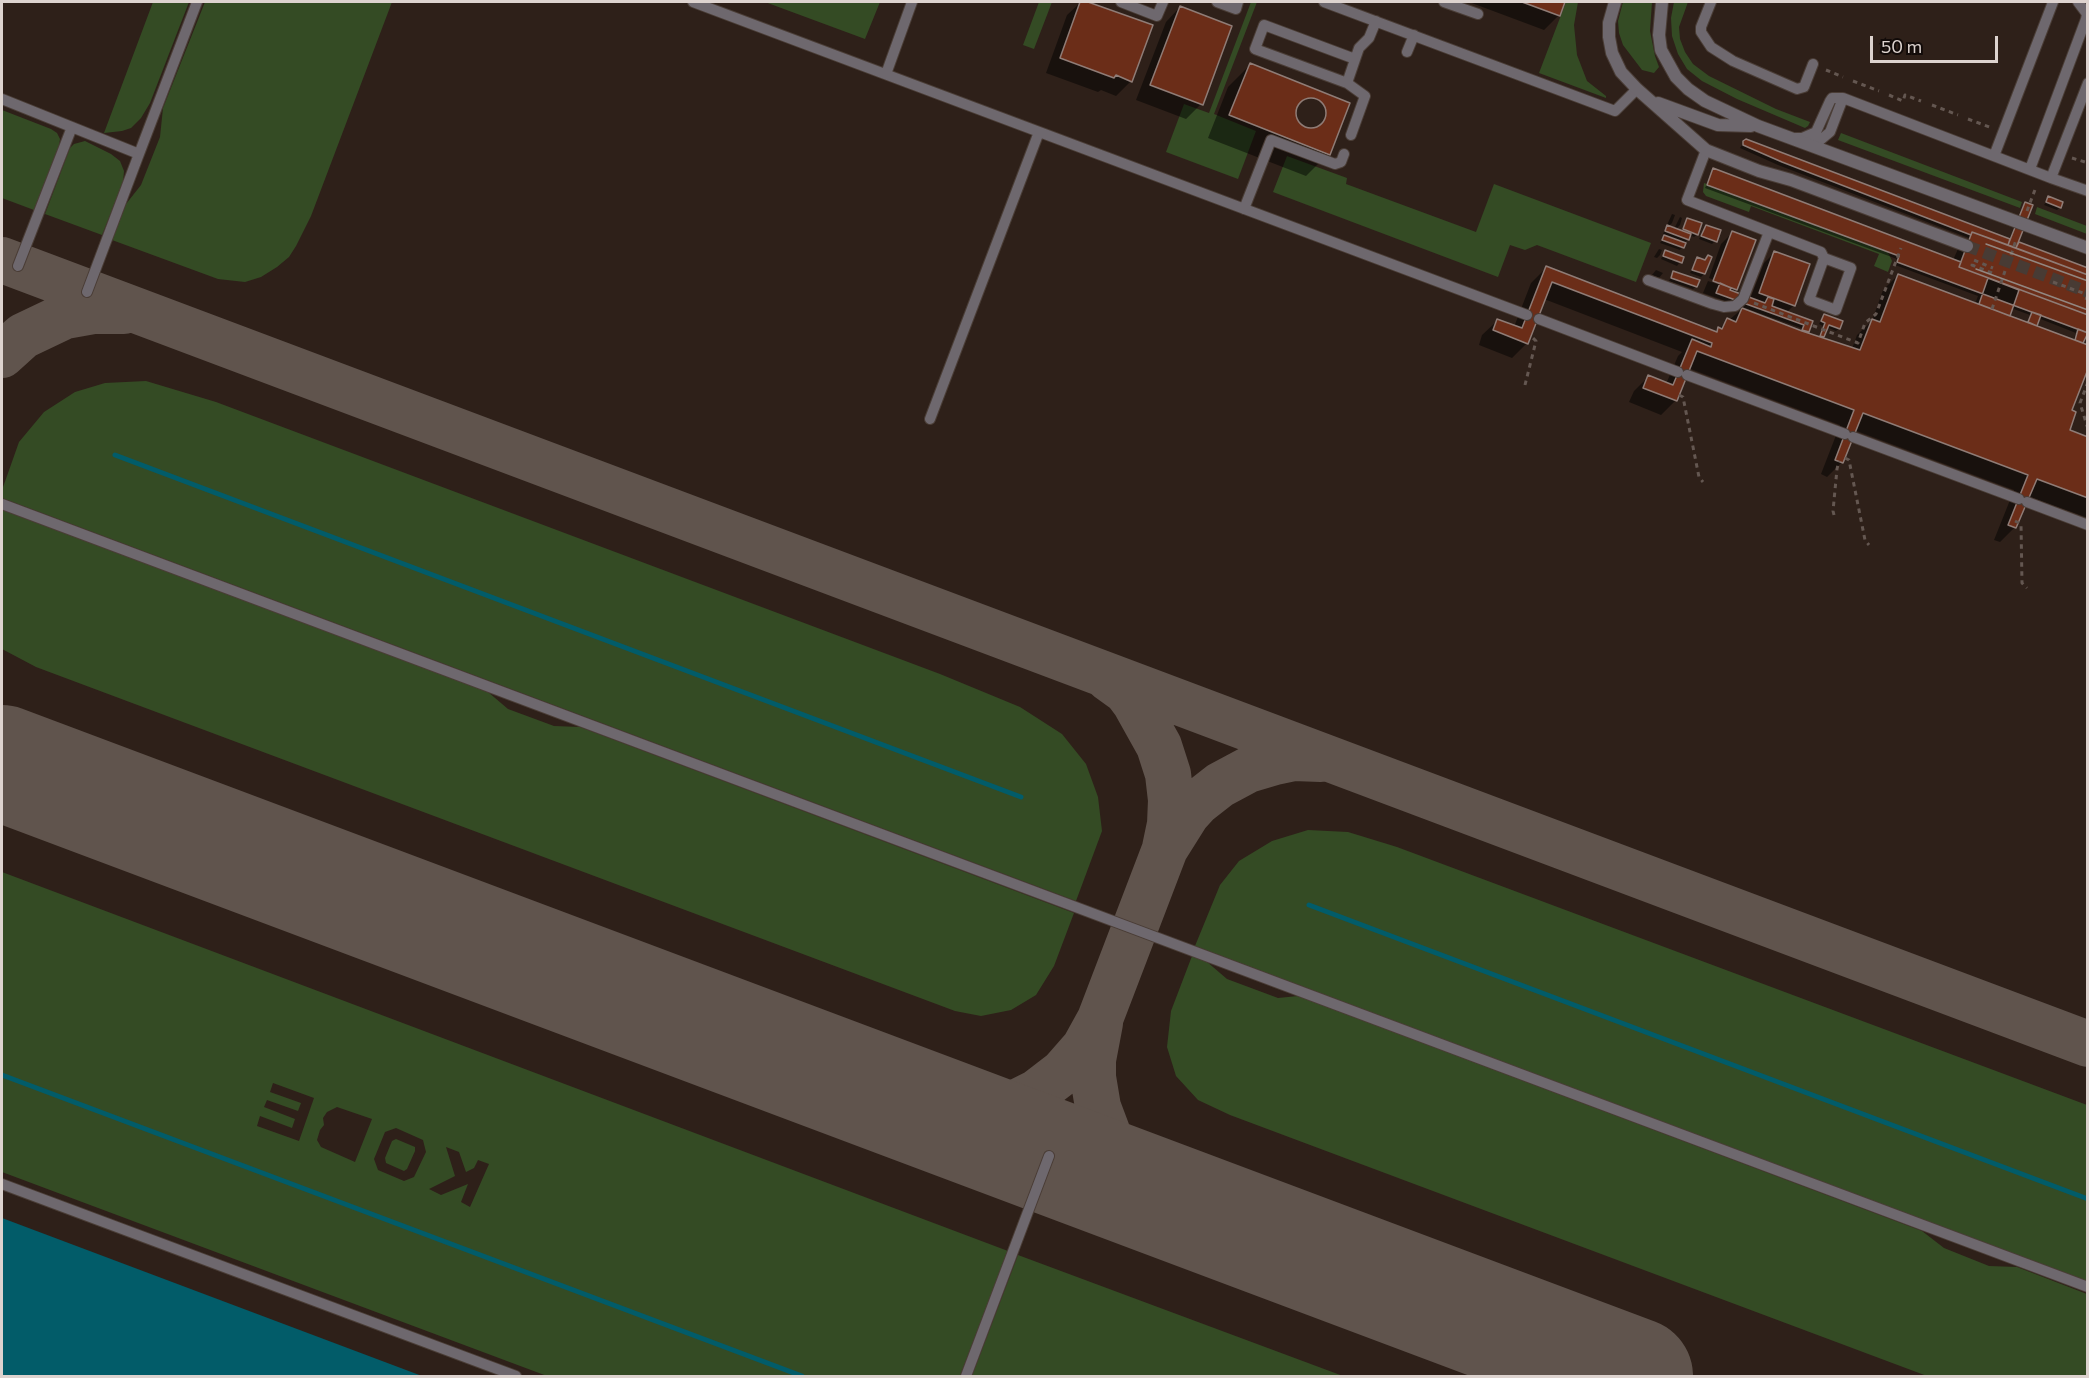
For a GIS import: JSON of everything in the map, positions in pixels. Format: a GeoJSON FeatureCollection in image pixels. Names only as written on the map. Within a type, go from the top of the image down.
{"type":"FeatureCollection","features":[{"type":"Feature","properties":{"kind":"street"},"geometry":{"type":"LineString","coordinates":[[1615,2],[1609,24],[1612,53],[1621,72],[1636,89],[1706,150],[1967,246]]}},
{"type":"Feature","properties":{"kind":"street"},"geometry":{"type":"LineString","coordinates":[[1662,2],[1659,35],[1661,50],[1676,77],[1705,101],[1758,126],[2088,248]]}},
{"type":"Feature","properties":{"kind":"street"},"geometry":{"type":"LineString","coordinates":[[1648,100],[1718,124],[1758,126]]}},
{"type":"Feature","properties":{"kind":"lane"},"geometry":{"type":"LineString","coordinates":[[87,292],[197,2]]}},
{"type":"Feature","properties":{"kind":"lane"},"geometry":{"type":"LineString","coordinates":[[693,2],[1527,315]]}},
{"type":"Feature","properties":{"kind":"lane"},"geometry":{"type":"LineString","coordinates":[[886,74],[912,2]]}},
{"type":"Feature","properties":{"kind":"lane"},"geometry":{"type":"LineString","coordinates":[[1121,2],[1158,15],[1163,2]]}},
{"type":"Feature","properties":{"kind":"lane"},"geometry":{"type":"LineString","coordinates":[[1217,2],[1236,9],[1238,2]]}},
{"type":"Feature","properties":{"kind":"lane"},"geometry":{"type":"LineString","coordinates":[[1324,2],[1615,111],[1636,89]]}},
{"type":"Feature","properties":{"kind":"lane"},"geometry":{"type":"LineString","coordinates":[[1444,2],[1478,14]]}},
{"type":"Feature","properties":{"kind":"lane"},"geometry":{"type":"LineString","coordinates":[[1711,2],[1701,32],[1711,47],[1733,61],[1797,89],[1804,87],[1813,64]]}},
{"type":"Feature","properties":{"kind":"lane"},"geometry":{"type":"LineString","coordinates":[[1994,156],[2053,2]]}},
{"type":"Feature","properties":{"kind":"lane"},"geometry":{"type":"LineString","coordinates":[[2030,169],[2086,19],[2087,14],[2078,2]]}},
{"type":"Feature","properties":{"kind":"lane"},"geometry":{"type":"LineString","coordinates":[[1347,83],[1359,48],[1369,38],[1376,21]]}},
{"type":"Feature","properties":{"kind":"lane"},"geometry":{"type":"LineString","coordinates":[[1351,135],[1365,96],[1347,83],[1255,49],[1264,25],[1355,59]]}},
{"type":"Feature","properties":{"kind":"lane"},"geometry":{"type":"LineString","coordinates":[[1407,52],[1414,35]]}},
{"type":"Feature","properties":{"kind":"lane"},"geometry":{"type":"LineString","coordinates":[[2051,178],[2088,83]]}},
{"type":"Feature","properties":{"kind":"lane"},"geometry":{"type":"LineString","coordinates":[[1790,138],[1802,138],[1816,132],[1832,98],[1843,98],[2088,191]]}},
{"type":"Feature","properties":{"kind":"lane"},"geometry":{"type":"LineString","coordinates":[[1806,144],[1818,142],[1830,132],[1843,98]]}},
{"type":"Feature","properties":{"kind":"lane"},"geometry":{"type":"LineString","coordinates":[[2,99],[139,154]]}},
{"type":"Feature","properties":{"kind":"lane"},"geometry":{"type":"LineString","coordinates":[[18,266],[72,128]]}},
{"type":"Feature","properties":{"kind":"lane"},"geometry":{"type":"LineString","coordinates":[[930,419],[1039,132]]}},
{"type":"Feature","properties":{"kind":"lane"},"geometry":{"type":"LineString","coordinates":[[1244,209],[1270,140],[1335,164],[1341,162],[1344,154]]}},
{"type":"Feature","properties":{"kind":"lane"},"geometry":{"type":"LineString","coordinates":[[1706,150],[1687,201],[1821,252],[1824,258],[1851,268],[1836,310],[1809,300],[1824,258]]}},
{"type":"Feature","properties":{"kind":"lane"},"geometry":{"type":"LineString","coordinates":[[1648,280],[1713,304],[1724,307],[1735,306],[1743,299],[1769,232]]}},
{"type":"Feature","properties":{"kind":"lane"},"geometry":{"type":"LineString","coordinates":[[1539,319],[2088,525]]}},
{"type":"Feature","properties":{"kind":"lane"},"geometry":{"type":"LineString","coordinates":[[2,504],[2088,1287]]}},
{"type":"Feature","properties":{"kind":"lane"},"geometry":{"type":"LineString","coordinates":[[966,1377],[1049,1156]]}},
{"type":"Feature","properties":{"kind":"lane"},"geometry":{"type":"LineString","coordinates":[[2,1184],[516,1377]]}},
{"type":"Feature","properties":{"kind":"path"},"geometry":{"type":"LineString","coordinates":[[1813,64],[1843,77]]}},
{"type":"Feature","properties":{"kind":"path"},"geometry":{"type":"LineString","coordinates":[[1853,81],[1880,91]]}},
{"type":"Feature","properties":{"kind":"path"},"geometry":{"type":"LineString","coordinates":[[1889,95],[1904,101],[1905,95],[1921,101]]}},
{"type":"Feature","properties":{"kind":"path"},"geometry":{"type":"LineString","coordinates":[[1932,105],[1958,115]]}},
{"type":"Feature","properties":{"kind":"path"},"geometry":{"type":"LineString","coordinates":[[1968,119],[1983,124]]}},
{"type":"Feature","properties":{"kind":"path"},"geometry":{"type":"LineString","coordinates":[[2065,155],[2088,163]]}},
{"type":"Feature","properties":{"kind":"path"},"geometry":{"type":"LineString","coordinates":[[2027,211],[2037,186]]}},
{"type":"Feature","properties":{"kind":"path"},"geometry":{"type":"LineString","coordinates":[[2011,255],[2016,240]]}},
{"type":"Feature","properties":{"kind":"path"},"geometry":{"type":"LineString","coordinates":[[1992,273],[1972,265],[1974,260],[1993,268]]}},
{"type":"Feature","properties":{"kind":"path"},"geometry":{"type":"LineString","coordinates":[[1992,309],[2005,271]]}},
{"type":"Feature","properties":{"kind":"path"},"geometry":{"type":"LineString","coordinates":[[2053,282],[2087,295]]}},
{"type":"Feature","properties":{"kind":"path"},"geometry":{"type":"LineString","coordinates":[[1525,385],[1536,342],[1531,336]]}},
{"type":"Feature","properties":{"kind":"path"},"geometry":{"type":"LineString","coordinates":[[2088,382],[2080,404],[2088,429]]}},
{"type":"Feature","properties":{"kind":"path"},"geometry":{"type":"LineString","coordinates":[[1679,395],[1683,397],[1699,477],[1703,482]]}},
{"type":"Feature","properties":{"kind":"path"},"geometry":{"type":"LineString","coordinates":[[1845,458],[1849,460],[1865,540],[1869,545]]}},
{"type":"Feature","properties":{"kind":"path"},"geometry":{"type":"LineString","coordinates":[[1834,515],[1839,461]]}},
{"type":"Feature","properties":{"kind":"path"},"geometry":{"type":"LineString","coordinates":[[2014,521],[2021,524],[2022,583],[2027,588]]}},
{"type":"Feature","properties":{"kind":"green space"},"geometry":{"type":"Polygon","coordinates":[[[153,2],[189,2],[150,103],[141,118],[131,128],[104,133],[153,2]]]}},
{"type":"Feature","properties":{"kind":"green space"},"geometry":{"type":"Polygon","coordinates":[[[205,2],[392,2],[311,216],[296,246],[289,257],[277,267],[261,277],[245,282],[218,279],[112,240],[126,204],[141,185],[160,137],[163,108],[205,2]]]}},
{"type":"Feature","properties":{"kind":"green space"},"geometry":{"type":"Polygon","coordinates":[[[765,2],[880,2],[865,39],[765,2]]]}},
{"type":"Feature","properties":{"kind":"green space"},"geometry":{"type":"Polygon","coordinates":[[[1039,2],[1052,2],[1034,49],[1023,45],[1039,2]]]}},
{"type":"Feature","properties":{"kind":"green space"},"geometry":{"type":"Polygon","coordinates":[[[1251,2],[1257,2],[1214,114],[1256,131],[1238,179],[1166,152],[1184,104],[1209,113],[1251,2]]]}},
{"type":"Feature","properties":{"kind":"green space"},"geometry":{"type":"Polygon","coordinates":[[[1566,2],[1578,2],[1574,25],[1577,55],[1587,81],[1606,98],[1539,73],[1566,2]]]}},
{"type":"Feature","properties":{"kind":"green space"},"geometry":{"type":"Polygon","coordinates":[[[1623,2],[1652,2],[1650,31],[1659,67],[1654,73],[1642,70],[1623,45],[1618,21],[1623,2]]]}},
{"type":"Feature","properties":{"kind":"green space"},"geometry":{"type":"Polygon","coordinates":[[[1674,2],[1688,2],[1679,27],[1680,39],[1693,64],[1709,76],[1776,109],[1810,122],[1808,126],[1805,128],[1737,99],[1702,81],[1687,69],[1678,54],[1672,36],[1671,18],[1674,2]]]}},
{"type":"Feature","properties":{"kind":"green space"},"geometry":{"type":"Polygon","coordinates":[[[2,110],[51,129],[60,139],[34,210],[2,198],[2,110]]]}},
{"type":"Feature","properties":{"kind":"green space"},"geometry":{"type":"Polygon","coordinates":[[[1841,133],[2022,202],[2020,208],[1838,140],[1841,133]]]}},
{"type":"Feature","properties":{"kind":"green space"},"geometry":{"type":"Polygon","coordinates":[[[85,141],[111,154],[120,161],[124,171],[123,183],[102,235],[45,214],[70,148],[74,144],[85,141]]]}},
{"type":"Feature","properties":{"kind":"green space"},"geometry":{"type":"Polygon","coordinates":[[[1287,156],[1347,178],[1346,184],[1476,232],[1494,184],[1651,243],[1636,282],[1537,245],[1525,250],[1510,245],[1498,277],[1273,192],[1287,156]]]}},
{"type":"Feature","properties":{"kind":"green space"},"geometry":{"type":"Polygon","coordinates":[[[1704,183],[1888,252],[1892,261],[1888,272],[1874,266],[1879,254],[1751,206],[1749,212],[1706,196],[1703,192],[1704,183]]]}},
{"type":"Feature","properties":{"kind":"green space"},"geometry":{"type":"Polygon","coordinates":[[[2037,207],[2087,226],[2087,234],[2035,214],[2037,207]]]}},
{"type":"Feature","properties":{"kind":"green space"},"geometry":{"type":"Polygon","coordinates":[[[146,381],[216,402],[940,674],[1020,707],[1062,734],[1086,764],[1098,797],[1102,831],[1076,901],[2,498],[2,490],[19,442],[44,412],[75,392],[105,383],[146,381]]]}},
{"type":"Feature","properties":{"kind":"green space"},"geometry":{"type":"Polygon","coordinates":[[[2,509],[488,692],[508,709],[554,726],[580,727],[1074,913],[1054,966],[1036,995],[1011,1010],[981,1016],[955,1011],[36,667],[2,649],[2,509]]]}},
{"type":"Feature","properties":{"kind":"green space"},"geometry":{"type":"Polygon","coordinates":[[[1308,830],[1348,832],[1397,847],[2087,1105],[2087,1282],[1195,946],[1220,885],[1239,861],[1272,841],[1308,830]]]}},
{"type":"Feature","properties":{"kind":"green space"},"geometry":{"type":"Polygon","coordinates":[[[2,872],[1008,1251],[960,1376],[547,1376],[2,1172],[2,872]],[[273,1083],[270,1092],[301,1103],[298,1111],[267,1100],[264,1107],[295,1119],[292,1128],[260,1116],[257,1126],[299,1141],[314,1098],[273,1083]],[[337,1107],[327,1112],[317,1140],[321,1147],[355,1162],[372,1119],[337,1107]],[[396,1128],[385,1132],[374,1159],[378,1170],[404,1181],[414,1177],[426,1152],[423,1140],[396,1128]],[[446,1147],[455,1176],[429,1189],[441,1195],[468,1184],[461,1202],[470,1207],[489,1164],[478,1160],[474,1168],[466,1172],[459,1152],[446,1147]]]}},
{"type":"Feature","properties":{"kind":"green space"},"geometry":{"type":"Polygon","coordinates":[[[1192,956],[1206,961],[1227,979],[1278,998],[1298,996],[1922,1231],[1944,1248],[1989,1266],[2017,1267],[2087,1294],[2087,1376],[1927,1376],[1230,1115],[1198,1100],[1176,1076],[1167,1047],[1171,1011],[1192,956]]]}},
{"type":"Feature","properties":{"kind":"green space"},"geometry":{"type":"Polygon","coordinates":[[[396,1139],[415,1147],[407,1169],[404,1171],[386,1163],[385,1158],[392,1141],[396,1139]]]}},
{"type":"Feature","properties":{"kind":"green space"},"geometry":{"type":"Polygon","coordinates":[[[1018,1255],[1343,1376],[972,1376],[1018,1255]]]}},
{"type":"Feature","properties":{"kind":"water"},"geometry":{"type":"Polygon","coordinates":[[[2,1218],[422,1376],[2,1376],[2,1218]]]}},
{"type":"Feature","properties":{"kind":"building"},"geometry":{"type":"Polygon","coordinates":[[[1080,2],[1088,2],[1153,25],[1132,82],[1116,75],[1114,78],[1060,58],[1080,2]]]}},
{"type":"Feature","properties":{"kind":"building"},"geometry":{"type":"Polygon","coordinates":[[[1522,2],[1565,2],[1560,16],[1522,2]]]}},
{"type":"Feature","properties":{"kind":"building"},"geometry":{"type":"Polygon","coordinates":[[[1180,6],[1232,26],[1203,105],[1150,85],[1180,6]]]}},
{"type":"Feature","properties":{"kind":"building"},"geometry":{"type":"Polygon","coordinates":[[[1250,63],[1350,103],[1330,155],[1229,115],[1250,63]]]}},
{"type":"Feature","properties":{"kind":"building"},"geometry":{"type":"Polygon","coordinates":[[[1311,98],[1321,103],[1326,113],[1321,123],[1311,128],[1301,123],[1296,113],[1301,103],[1311,98]]]}},
{"type":"Feature","properties":{"kind":"building"},"geometry":{"type":"Polygon","coordinates":[[[1746,139],[2010,239],[2008,245],[1972,232],[1971,235],[1782,162],[1743,145],[1746,139]]]}},
{"type":"Feature","properties":{"kind":"building"},"geometry":{"type":"Polygon","coordinates":[[[1713,168],[1961,262],[1959,267],[2088,315],[2088,333],[1897,262],[1899,256],[1707,185],[1713,168]]]}},
{"type":"Feature","properties":{"kind":"building"},"geometry":{"type":"Polygon","coordinates":[[[2048,196],[2063,202],[2061,208],[2046,202],[2048,196]]]}},
{"type":"Feature","properties":{"kind":"building"},"geometry":{"type":"Polygon","coordinates":[[[2025,202],[2033,205],[2016,248],[2008,245],[2025,202]]]}},
{"type":"Feature","properties":{"kind":"building"},"geometry":{"type":"Polygon","coordinates":[[[1687,218],[1702,223],[1698,235],[1683,229],[1687,218]]]}},
{"type":"Feature","properties":{"kind":"building"},"geometry":{"type":"Polygon","coordinates":[[[1667,225],[1691,234],[1689,240],[1665,231],[1667,225]]]}},
{"type":"Feature","properties":{"kind":"building"},"geometry":{"type":"Polygon","coordinates":[[[1706,225],[1721,230],[1717,242],[1701,236],[1706,225]]]}},
{"type":"Feature","properties":{"kind":"building"},"geometry":{"type":"Polygon","coordinates":[[[1732,231],[1756,240],[1737,290],[1713,281],[1732,231]]]}},
{"type":"Feature","properties":{"kind":"building"},"geometry":{"type":"Polygon","coordinates":[[[1972,232],[2088,275],[2088,315],[1959,267],[1972,232]]]}},
{"type":"Feature","properties":{"kind":"building"},"geometry":{"type":"Polygon","coordinates":[[[1664,235],[1686,243],[1684,248],[1662,240],[1664,235]]]}},
{"type":"Feature","properties":{"kind":"building"},"geometry":{"type":"Polygon","coordinates":[[[2019,242],[2088,268],[2088,275],[2016,248],[2019,242]]]}},
{"type":"Feature","properties":{"kind":"building"},"geometry":{"type":"Polygon","coordinates":[[[1665,250],[1684,257],[1682,263],[1663,256],[1665,250]]]}},
{"type":"Feature","properties":{"kind":"building"},"geometry":{"type":"Polygon","coordinates":[[[1774,251],[1810,264],[1795,306],[1759,293],[1774,251]]]}},
{"type":"Feature","properties":{"kind":"building"},"geometry":{"type":"Polygon","coordinates":[[[1708,255],[1712,257],[1705,274],[1692,270],[1697,257],[1705,260],[1708,255]]]}},
{"type":"Feature","properties":{"kind":"building"},"geometry":{"type":"Polygon","coordinates":[[[1546,266],[1717,332],[1718,327],[1722,329],[1727,318],[1736,322],[1742,308],[1860,350],[1872,319],[1880,322],[1898,274],[2088,345],[2088,369],[2072,410],[2076,412],[2070,430],[2088,437],[2088,498],[2037,479],[2016,528],[2008,525],[2028,475],[1863,413],[1843,463],[1835,460],[1854,410],[1697,351],[1677,401],[1643,388],[1648,375],[1673,385],[1692,339],[1711,347],[1712,343],[1552,282],[1528,344],[1493,330],[1497,319],[1522,328],[1546,266]]]}},
{"type":"Feature","properties":{"kind":"building"},"geometry":{"type":"Polygon","coordinates":[[[1673,271],[1700,280],[1697,287],[1671,278],[1673,271]]]}},
{"type":"Feature","properties":{"kind":"building"},"geometry":{"type":"Polygon","coordinates":[[[1988,278],[2019,290],[2010,316],[1979,304],[1988,278]]]}},
{"type":"Feature","properties":{"kind":"building"},"geometry":{"type":"Polygon","coordinates":[[[1720,283],[1731,288],[1730,290],[1765,303],[1768,297],[1774,299],[1772,306],[1813,321],[1809,332],[1802,330],[1804,325],[1716,293],[1720,283]]]}},
{"type":"Feature","properties":{"kind":"building"},"geometry":{"type":"Polygon","coordinates":[[[2032,312],[2041,315],[2037,326],[2028,322],[2032,312]]]}},
{"type":"Feature","properties":{"kind":"building"},"geometry":{"type":"Polygon","coordinates":[[[1824,314],[1843,321],[1840,329],[1829,325],[1824,337],[1820,336],[1825,323],[1821,321],[1824,314]]]}},
{"type":"Feature","properties":{"kind":"building"},"geometry":{"type":"Polygon","coordinates":[[[2078,329],[2088,333],[2083,343],[2075,340],[2078,329]]]}},
{"type":"Feature","properties":{"kind":"waterway"},"geometry":{"type":"LineString","coordinates":[[115,455],[1021,797]]}},
{"type":"Feature","properties":{"kind":"waterway"},"geometry":{"type":"LineString","coordinates":[[1309,905],[2088,1199]]}},
{"type":"Feature","properties":{"kind":"waterway"},"geometry":{"type":"LineString","coordinates":[[2,1075],[802,1376]]}},
{"type":"Feature","properties":{"kind":"taxiway"},"geometry":{"type":"LineString","coordinates":[[2,260],[2088,1044]]}},
{"type":"Feature","properties":{"kind":"taxiway"},"geometry":{"type":"LineString","coordinates":[[2,355],[23,336],[65,316],[93,311],[124,311]]}},
{"type":"Feature","properties":{"kind":"taxiway"},"geometry":{"type":"LineString","coordinates":[[1108,678],[1126,691],[1159,746],[1168,774],[1171,800],[1170,824],[1165,848]]}},
{"type":"Feature","properties":{"kind":"taxiway"},"geometry":{"type":"LineString","coordinates":[[913,1106],[946,1112],[998,1108],[1011,1105],[1037,1092],[1063,1072],[1084,1048],[1100,1019],[1165,849],[1187,814],[1220,785],[1248,770],[1294,758],[1321,759]]}},
{"type":"Feature","properties":{"kind":"taxiway"},"geometry":{"type":"LineString","coordinates":[[1100,1023],[1093,1060],[1093,1077],[1098,1107],[1110,1139],[1120,1155],[1144,1182],[1180,1206]]}},
{"type":"Feature","properties":{"kind":"runway"},"geometry":{"type":"LineString","coordinates":[[2,763],[1635,1376]]}},
{"type":"Feature","properties":{"kind":"tunnel"},"geometry":{"type":"LineString","coordinates":[[1967,246],[2088,292]]}},
{"type":"Feature","properties":{"kind":"tram line"},"geometry":{"type":"LineString","coordinates":[[1986,244],[2088,281]]}},
{"type":"Feature","properties":{"kind":"tram line"},"geometry":{"type":"LineString","coordinates":[[1976,269],[2088,310]]}}]}
